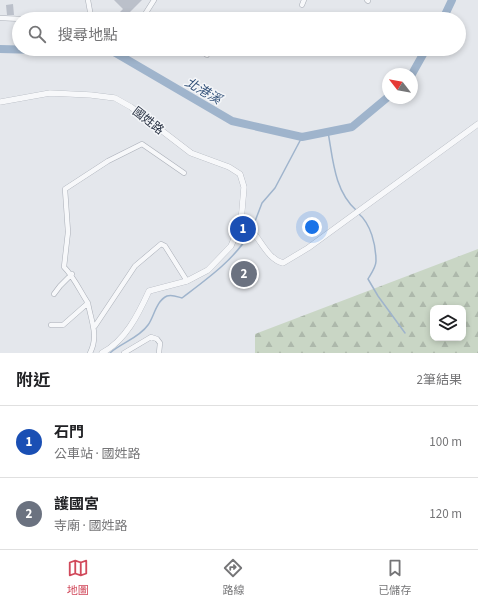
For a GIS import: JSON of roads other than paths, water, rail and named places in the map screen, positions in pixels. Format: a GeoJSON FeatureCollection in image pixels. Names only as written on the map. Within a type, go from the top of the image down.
{"type":"FeatureCollection","features":[{"type":"Feature","properties":{"kind":"street"},"geometry":{"type":"LineString","coordinates":[[88,0],[90,12]]}},
{"type":"Feature","properties":{"kind":"street"},"geometry":{"type":"LineString","coordinates":[[146,12],[154,0]]}},
{"type":"Feature","properties":{"kind":"street"},"geometry":{"type":"LineString","coordinates":[[302,5],[304,0]]}},
{"type":"Feature","properties":{"kind":"street"},"geometry":{"type":"LineString","coordinates":[[0,18],[12,19]]}},
{"type":"Feature","properties":{"kind":"street","name":"國姓路"},"geometry":{"type":"LineString","coordinates":[[0,102],[50,93],[115,98],[191,153],[233,168],[240,174],[244,187],[241,222],[231,246],[208,270],[187,281],[149,292],[130,326],[112,346],[102,353]]}},
{"type":"Feature","properties":{"kind":"street"},"geometry":{"type":"LineString","coordinates":[[241,222],[253,231],[273,259],[283,264],[308,248],[478,124]]}},
{"type":"Feature","properties":{"kind":"street"},"geometry":{"type":"LineString","coordinates":[[95,326],[91,319],[88,303],[73,281],[72,274],[64,267],[68,226],[64,194],[67,186],[108,161],[142,144],[184,173]]}},
{"type":"Feature","properties":{"kind":"street"},"geometry":{"type":"LineString","coordinates":[[90,353],[94,346],[95,326],[135,266],[162,244],[165,246],[187,281]]}},
{"type":"Feature","properties":{"kind":"street"},"geometry":{"type":"LineString","coordinates":[[54,294],[72,274]]}},
{"type":"Feature","properties":{"kind":"street"},"geometry":{"type":"LineString","coordinates":[[52,325],[63,325],[88,303]]}},
{"type":"Feature","properties":{"kind":"street"},"geometry":{"type":"LineString","coordinates":[[124,353],[151,337],[158,339],[160,343],[159,353]]}},
{"type":"Feature","properties":{"kind":"waterway","name":"北港溪"},"geometry":{"type":"LineString","coordinates":[[446,12],[452,0]]}},
{"type":"Feature","properties":{"kind":"waterway","name":"北港溪"},"geometry":{"type":"LineString","coordinates":[[0,49],[12,49]]}},
{"type":"Feature","properties":{"kind":"waterway","name":"北港溪"},"geometry":{"type":"LineString","coordinates":[[121,56],[232,121],[302,137],[352,127],[382,102]]}},
{"type":"Feature","properties":{"kind":"waterway","name":"北港溪"},"geometry":{"type":"LineString","coordinates":[[415,68],[422,56]]}},
{"type":"Feature","properties":{"kind":"waterway"},"geometry":{"type":"LineString","coordinates":[[328,132],[333,163],[339,184],[343,193],[356,210]]}},
{"type":"Feature","properties":{"kind":"waterway"},"geometry":{"type":"LineString","coordinates":[[252,229],[262,203],[275,188],[302,137]]}},
{"type":"Feature","properties":{"kind":"waterway"},"geometry":{"type":"LineString","coordinates":[[358,213],[363,218],[372,235],[375,248],[376,263],[368,279],[378,296],[405,333]]}},
{"type":"Feature","properties":{"kind":"waterway"},"geometry":{"type":"LineString","coordinates":[[110,353],[144,330],[163,298],[171,295],[182,298],[201,284],[236,252],[250,233]]}},
{"type":"Feature","properties":{"kind":"place","name":"石門"},"geometry":{"type":"Point","coordinates":[243,229]}},
{"type":"Feature","properties":{"kind":"place","name":"護國宮"},"geometry":{"type":"Point","coordinates":[244,274]}}]}
